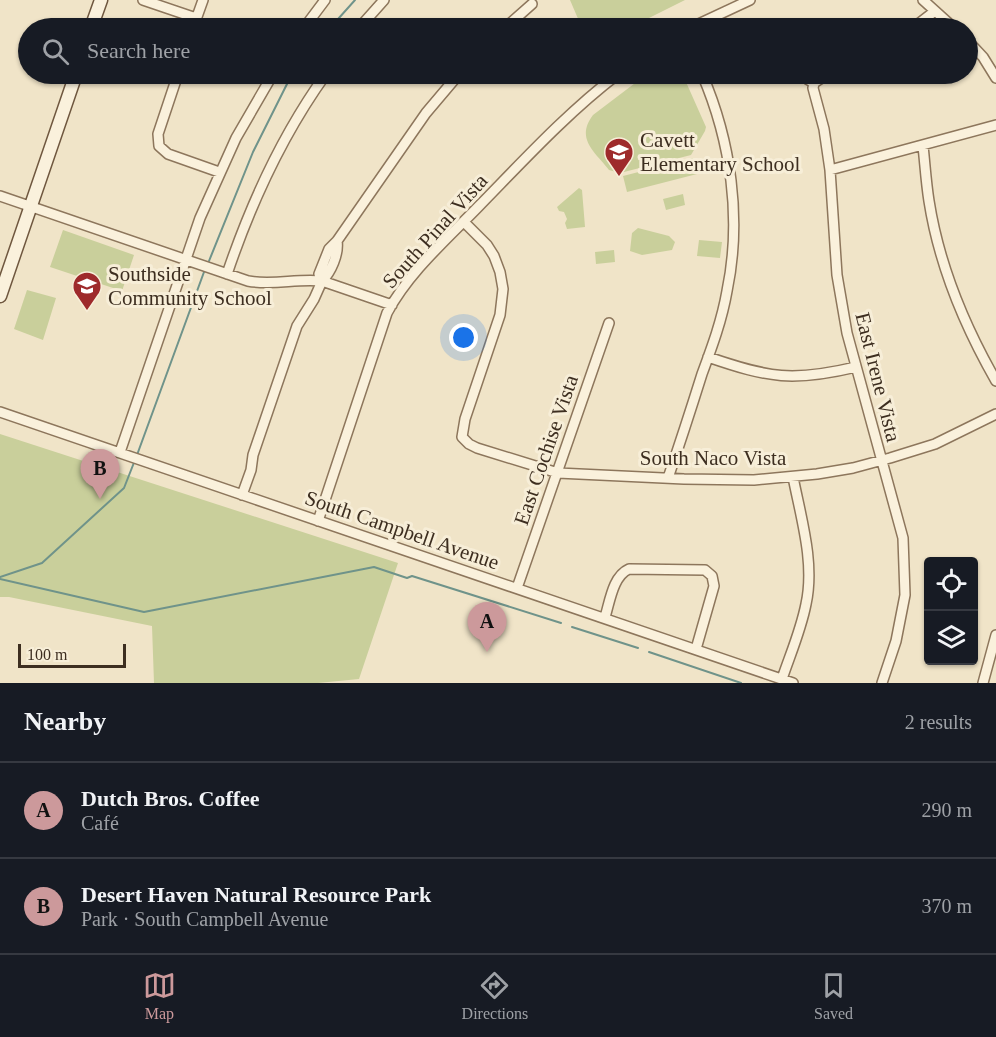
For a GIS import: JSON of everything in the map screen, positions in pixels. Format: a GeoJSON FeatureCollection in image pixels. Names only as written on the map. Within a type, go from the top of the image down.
{"type":"FeatureCollection","features":[{"type":"Feature","properties":{"kind":"main road"},"geometry":{"type":"LineString","coordinates":[[95,18],[101,0]]}},
{"type":"Feature","properties":{"kind":"main road"},"geometry":{"type":"LineString","coordinates":[[0,296],[73,84]]}},
{"type":"Feature","properties":{"kind":"street"},"geometry":{"type":"LineString","coordinates":[[143,0],[196,18],[203,0]]}},
{"type":"Feature","properties":{"kind":"street"},"geometry":{"type":"LineString","coordinates":[[311,18],[325,0]]}},
{"type":"Feature","properties":{"kind":"street"},"geometry":{"type":"LineString","coordinates":[[368,18],[384,0]]}},
{"type":"Feature","properties":{"kind":"street"},"geometry":{"type":"LineString","coordinates":[[711,18],[750,0]]}},
{"type":"Feature","properties":{"kind":"street"},"geometry":{"type":"LineString","coordinates":[[923,0],[943,18]]}},
{"type":"Feature","properties":{"kind":"street"},"geometry":{"type":"LineString","coordinates":[[516,18],[532,4]]}},
{"type":"Feature","properties":{"kind":"street"},"geometry":{"type":"LineString","coordinates":[[926,18],[935,11]]}},
{"type":"Feature","properties":{"kind":"street"},"geometry":{"type":"LineString","coordinates":[[978,52],[996,78]]}},
{"type":"Feature","properties":{"kind":"street"},"geometry":{"type":"LineString","coordinates":[[175,84],[158,134],[159,146],[168,154],[219,172]]}},
{"type":"Feature","properties":{"kind":"street"},"geometry":{"type":"LineString","coordinates":[[120,452],[200,218],[236,138],[267,84]]}},
{"type":"Feature","properties":{"kind":"street"},"geometry":{"type":"LineString","coordinates":[[227,274],[264,180],[284,139],[320,84]]}},
{"type":"Feature","properties":{"kind":"street"},"geometry":{"type":"LineString","coordinates":[[242,495],[251,470],[253,455],[297,326],[322,281],[319,274],[329,249],[337,241],[426,113],[451,84]]}},
{"type":"Feature","properties":{"kind":"street","name":"South Pinal Vista"},"geometry":{"type":"LineString","coordinates":[[318,521],[397,294],[423,264],[552,132],[604,84]]}},
{"type":"Feature","properties":{"kind":"street"},"geometry":{"type":"LineString","coordinates":[[668,478],[728,290],[733,247],[732,181],[721,131],[706,84]]}},
{"type":"Feature","properties":{"kind":"street","name":"East Irene Vista"},"geometry":{"type":"LineString","coordinates":[[811,84],[824,129],[830,170],[837,275],[846,333],[903,538],[906,578],[902,618],[882,683]]}},
{"type":"Feature","properties":{"kind":"street"},"geometry":{"type":"LineString","coordinates":[[830,170],[996,125]]}},
{"type":"Feature","properties":{"kind":"street"},"geometry":{"type":"LineString","coordinates":[[923,146],[929,201],[946,271],[968,328],[996,381]]}},
{"type":"Feature","properties":{"kind":"street"},"geometry":{"type":"LineString","coordinates":[[0,196],[262,284],[322,281],[392,305]]}},
{"type":"Feature","properties":{"kind":"street","name":"South Naco Vista"},"geometry":{"type":"LineString","coordinates":[[464,222],[487,245],[494,256],[501,277],[503,302],[459,439],[477,448],[558,473],[754,480],[853,468],[935,444],[996,414]]}},
{"type":"Feature","properties":{"kind":"street","name":"East Cochise Vista"},"geometry":{"type":"LineString","coordinates":[[517,588],[609,323]]}},
{"type":"Feature","properties":{"kind":"street"},"geometry":{"type":"LineString","coordinates":[[708,357],[775,376],[810,376],[856,367]]}},
{"type":"Feature","properties":{"kind":"street","name":"South Campbell Avenue"},"geometry":{"type":"LineString","coordinates":[[0,412],[793,683]]}},
{"type":"Feature","properties":{"kind":"street"},"geometry":{"type":"LineString","coordinates":[[783,679],[806,604],[809,575],[803,526],[793,477]]}},
{"type":"Feature","properties":{"kind":"street"},"geometry":{"type":"LineString","coordinates":[[605,617],[620,574],[629,569],[700,569],[716,574],[714,591],[696,649]]}},
{"type":"Feature","properties":{"kind":"street"},"geometry":{"type":"LineString","coordinates":[[982,683],[996,635]]}},
{"type":"Feature","properties":{"kind":"green space"},"geometry":{"type":"Polygon","coordinates":[[[570,0],[685,0],[649,18],[578,18],[570,0]]]}},
{"type":"Feature","properties":{"kind":"green space"},"geometry":{"type":"Polygon","coordinates":[[[634,84],[687,84],[706,127],[691,155],[620,173],[609,170],[589,145],[586,131],[593,115],[634,84]]]}},
{"type":"Feature","properties":{"kind":"green space"},"geometry":{"type":"Polygon","coordinates":[[[693,158],[697,174],[627,192],[623,176],[693,158]]]}},
{"type":"Feature","properties":{"kind":"green space"},"geometry":{"type":"Polygon","coordinates":[[[579,188],[582,190],[585,227],[567,229],[564,212],[559,211],[557,207],[579,188]]]}},
{"type":"Feature","properties":{"kind":"green space"},"geometry":{"type":"Polygon","coordinates":[[[683,194],[685,205],[666,210],[663,199],[683,194]]]}},
{"type":"Feature","properties":{"kind":"green space"},"geometry":{"type":"Polygon","coordinates":[[[638,228],[669,236],[675,242],[672,250],[642,255],[630,251],[632,233],[638,228]]]}},
{"type":"Feature","properties":{"kind":"green space"},"geometry":{"type":"Polygon","coordinates":[[[63,230],[134,255],[122,291],[50,267],[63,230]]]}},
{"type":"Feature","properties":{"kind":"green space"},"geometry":{"type":"Polygon","coordinates":[[[699,240],[722,242],[720,258],[697,256],[699,240]]]}},
{"type":"Feature","properties":{"kind":"green space"},"geometry":{"type":"Polygon","coordinates":[[[614,250],[615,262],[596,264],[595,252],[614,250]]]}},
{"type":"Feature","properties":{"kind":"green space"},"geometry":{"type":"Polygon","coordinates":[[[27,290],[56,298],[43,340],[14,329],[27,290]]]}},
{"type":"Feature","properties":{"kind":"green space"},"geometry":{"type":"Polygon","coordinates":[[[0,434],[398,563],[359,679],[318,683],[154,683],[152,626],[0,597],[0,434]]]}},
{"type":"Feature","properties":{"kind":"waterway"},"geometry":{"type":"LineString","coordinates":[[339,18],[355,0]]}},
{"type":"Feature","properties":{"kind":"waterway"},"geometry":{"type":"LineString","coordinates":[[209,261],[253,152],[287,84]]}},
{"type":"Feature","properties":{"kind":"waterway"},"geometry":{"type":"LineString","coordinates":[[137,455],[204,272]]}},
{"type":"Feature","properties":{"kind":"waterway"},"geometry":{"type":"LineString","coordinates":[[0,577],[42,563],[124,488],[135,460]]}},
{"type":"Feature","properties":{"kind":"waterway"},"geometry":{"type":"LineString","coordinates":[[0,579],[144,612],[374,567],[407,578],[412,576],[561,623]]}},
{"type":"Feature","properties":{"kind":"waterway"},"geometry":{"type":"LineString","coordinates":[[572,627],[638,648]]}},
{"type":"Feature","properties":{"kind":"waterway"},"geometry":{"type":"LineString","coordinates":[[649,652],[741,683]]}},
{"type":"Feature","properties":{"kind":"place","name":"Cavett Elementary School"},"geometry":{"type":"Point","coordinates":[619,178]}},
{"type":"Feature","properties":{"kind":"place","name":"Southside Community School"},"geometry":{"type":"Point","coordinates":[87,312]}},
{"type":"Feature","properties":{"kind":"place","name":"Desert Haven Natural Resource Park"},"geometry":{"type":"Point","coordinates":[100,499]}},
{"type":"Feature","properties":{"kind":"place","name":"Dutch Bros. Coffee"},"geometry":{"type":"Point","coordinates":[487,652]}}]}
